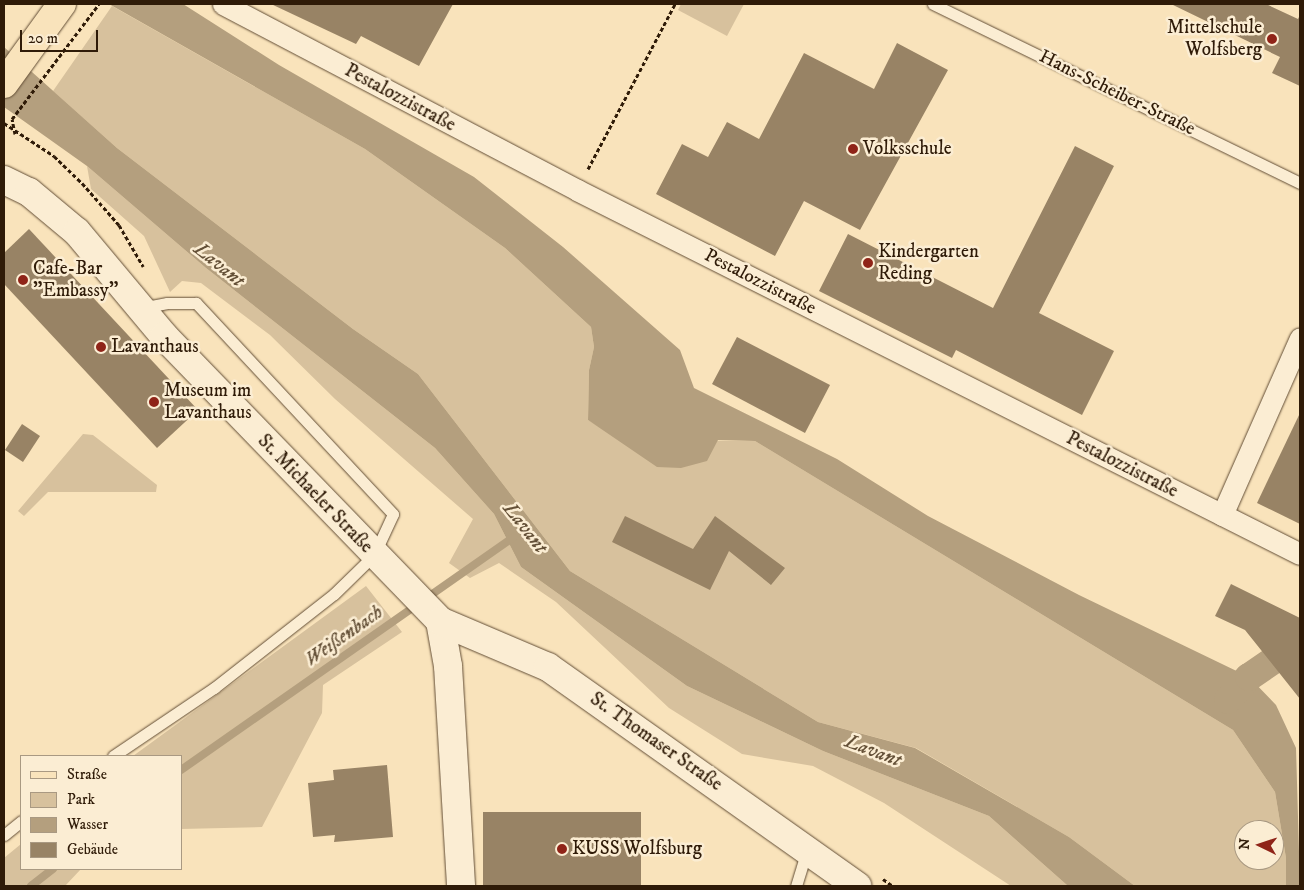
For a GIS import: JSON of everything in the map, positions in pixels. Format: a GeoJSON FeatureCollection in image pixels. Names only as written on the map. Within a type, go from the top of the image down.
{"type":"FeatureCollection","features":[{"type":"Feature","properties":{"kind":"main road"},"geometry":{"type":"LineString","coordinates":[[4,84],[62,4]]}},
{"type":"Feature","properties":{"kind":"main road","name":"St. Michaeler Straße"},"geometry":{"type":"LineString","coordinates":[[4,180],[29,192],[77,232],[154,306],[374,555],[440,621]]}},
{"type":"Feature","properties":{"kind":"main road"},"geometry":{"type":"LineString","coordinates":[[440,621],[448,666],[461,886]]}},
{"type":"Feature","properties":{"kind":"main road","name":"St. Thomaser Straße"},"geometry":{"type":"LineString","coordinates":[[440,621],[548,667],[857,886]]}},
{"type":"Feature","properties":{"kind":"street","name":"Pestalozzistraße"},"geometry":{"type":"LineString","coordinates":[[223,4],[577,190],[1300,554]]}},
{"type":"Feature","properties":{"kind":"street"},"geometry":{"type":"LineString","coordinates":[[1222,515],[1300,338]]}},
{"type":"Feature","properties":{"kind":"lane","name":"Hans-Scheiber-Straße"},"geometry":{"type":"LineString","coordinates":[[933,4],[1300,183]]}},
{"type":"Feature","properties":{"kind":"lane"},"geometry":{"type":"LineString","coordinates":[[115,755],[214,688],[334,594],[374,555],[392,514],[196,303],[154,306]]}},
{"type":"Feature","properties":{"kind":"lane"},"geometry":{"type":"LineString","coordinates":[[4,835],[20,822]]}},
{"type":"Feature","properties":{"kind":"lane"},"geometry":{"type":"LineString","coordinates":[[796,886],[807,850]]}},
{"type":"Feature","properties":{"kind":"path"},"geometry":{"type":"LineString","coordinates":[[15,134],[12,120],[99,4]]}},
{"type":"Feature","properties":{"kind":"path"},"geometry":{"type":"LineString","coordinates":[[577,190],[675,4]]}},
{"type":"Feature","properties":{"kind":"path"},"geometry":{"type":"LineString","coordinates":[[4,123],[54,156],[113,218],[154,306]]}},
{"type":"Feature","properties":{"kind":"green space"},"geometry":{"type":"Polygon","coordinates":[[[681,4],[744,4],[727,36],[678,10],[681,4]]]}},
{"type":"Feature","properties":{"kind":"green space"},"geometry":{"type":"Polygon","coordinates":[[[112,6],[365,149],[505,248],[591,327],[594,347],[589,370],[588,420],[621,440],[755,441],[1233,730],[1275,792],[1280,820],[1234,820],[1234,870],[1284,870],[1284,846],[1286,886],[1135,886],[1069,837],[916,748],[818,722],[570,571],[418,374],[353,329],[117,148],[53,91],[112,6]]]}},
{"type":"Feature","properties":{"kind":"green space"},"geometry":{"type":"Polygon","coordinates":[[[87,166],[206,268],[435,448],[494,514],[521,567],[687,686],[823,751],[989,816],[1068,886],[1011,886],[884,803],[813,766],[742,754],[669,708],[556,602],[499,563],[470,578],[449,563],[473,519],[335,399],[270,335],[201,283],[182,281],[170,292],[144,236],[91,189],[87,166]]]}},
{"type":"Feature","properties":{"kind":"green space"},"geometry":{"type":"Polygon","coordinates":[[[83,434],[93,435],[157,485],[156,492],[48,492],[24,516],[18,511],[83,434]]]}},
{"type":"Feature","properties":{"kind":"green space"},"geometry":{"type":"Polygon","coordinates":[[[366,586],[402,632],[323,685],[322,713],[262,827],[182,829],[182,755],[134,755],[366,586]]]}},
{"type":"Feature","properties":{"kind":"green space"},"geometry":{"type":"Polygon","coordinates":[[[20,845],[20,870],[80,870],[65,886],[4,886],[4,858],[20,845]]]}},
{"type":"Feature","properties":{"kind":"water"},"geometry":{"type":"Polygon","coordinates":[[[109,4],[183,4],[279,65],[474,177],[563,247],[680,350],[694,388],[837,459],[928,516],[1079,595],[1249,677],[1276,705],[1296,748],[1300,886],[1286,886],[1284,820],[1280,820],[1275,792],[1233,730],[755,441],[718,440],[707,461],[681,468],[657,467],[588,420],[589,370],[594,347],[591,327],[505,248],[365,149],[109,4]]]}},
{"type":"Feature","properties":{"kind":"water","name":"Lavant"},"geometry":{"type":"Polygon","coordinates":[[[4,47],[117,148],[353,329],[418,374],[570,571],[818,722],[915,748],[1069,837],[1135,886],[1068,886],[989,816],[823,751],[687,686],[521,567],[494,514],[435,448],[206,268],[87,166],[4,107],[4,47]]]}},
{"type":"Feature","properties":{"kind":"building"},"geometry":{"type":"Polygon","coordinates":[[[271,4],[453,4],[419,66],[361,36],[356,44],[271,4]]]}},
{"type":"Feature","properties":{"kind":"building","name":"Mittelschule Wolfsberg"},"geometry":{"type":"Polygon","coordinates":[[[1171,4],[1266,4],[1298,19],[1300,15],[1300,86],[1272,73],[1280,57],[1171,4]]]}},
{"type":"Feature","properties":{"kind":"building","name":"Volksschule"},"geometry":{"type":"Polygon","coordinates":[[[897,43],[948,70],[860,230],[804,201],[775,256],[656,194],[682,144],[708,157],[727,122],[759,139],[804,53],[874,89],[897,43]]]}},
{"type":"Feature","properties":{"kind":"building","name":"Kindergarten Reding"},"geometry":{"type":"Polygon","coordinates":[[[1075,146],[1114,166],[1039,313],[1114,351],[1082,415],[956,350],[952,358],[819,291],[848,234],[993,308],[1075,146]]]}},
{"type":"Feature","properties":{"kind":"building","name":"Lavanthaus"},"geometry":{"type":"Polygon","coordinates":[[[29,229],[198,410],[157,448],[4,284],[4,253],[29,229]]]}},
{"type":"Feature","properties":{"kind":"building"},"geometry":{"type":"Polygon","coordinates":[[[737,337],[830,385],[805,433],[712,384],[737,337]]]}},
{"type":"Feature","properties":{"kind":"building"},"geometry":{"type":"Polygon","coordinates":[[[1300,413],[1300,524],[1257,503],[1300,413]]]}},
{"type":"Feature","properties":{"kind":"building"},"geometry":{"type":"Polygon","coordinates":[[[22,424],[40,436],[23,462],[5,450],[22,424]]]}},
{"type":"Feature","properties":{"kind":"building"},"geometry":{"type":"Polygon","coordinates":[[[625,516],[693,549],[715,516],[785,568],[771,585],[729,551],[710,590],[612,542],[625,516]]]}},
{"type":"Feature","properties":{"kind":"building"},"geometry":{"type":"Polygon","coordinates":[[[1231,584],[1300,618],[1300,699],[1245,630],[1215,616],[1231,584]]]}},
{"type":"Feature","properties":{"kind":"building"},"geometry":{"type":"Polygon","coordinates":[[[387,765],[393,837],[334,842],[335,835],[313,837],[308,783],[334,780],[333,770],[387,765]]]}},
{"type":"Feature","properties":{"kind":"building","name":"KUSS Wolfsburg"},"geometry":{"type":"Polygon","coordinates":[[[483,812],[641,812],[641,886],[483,886],[483,812]]]}},
{"type":"Feature","properties":{"kind":"waterway","name":"Weißenbach"},"geometry":{"type":"LineString","coordinates":[[182,769],[515,536]]}},
{"type":"Feature","properties":{"kind":"waterway"},"geometry":{"type":"LineString","coordinates":[[1228,700],[1249,677],[1300,642]]}},
{"type":"Feature","properties":{"kind":"waterway","name":"Weißenbach"},"geometry":{"type":"LineString","coordinates":[[31,886],[52,870]]}},
{"type":"Feature","properties":{"kind":"place","name":"Mittelschule Wolfsberg"},"geometry":{"type":"Point","coordinates":[1272,39]}},
{"type":"Feature","properties":{"kind":"place","name":"Volksschule"},"geometry":{"type":"Point","coordinates":[853,149]}},
{"type":"Feature","properties":{"kind":"place","name":"Kindergarten Reding"},"geometry":{"type":"Point","coordinates":[868,263]}},
{"type":"Feature","properties":{"kind":"place","name":"Cafe-Bar \"Embassy\""},"geometry":{"type":"Point","coordinates":[23,280]}},
{"type":"Feature","properties":{"kind":"place","name":"Lavanthaus"},"geometry":{"type":"Point","coordinates":[101,347]}},
{"type":"Feature","properties":{"kind":"place","name":"Museum im Lavanthaus"},"geometry":{"type":"Point","coordinates":[154,402]}},
{"type":"Feature","properties":{"kind":"place","name":"KUSS Wolfsburg"},"geometry":{"type":"Point","coordinates":[562,849]}}]}
